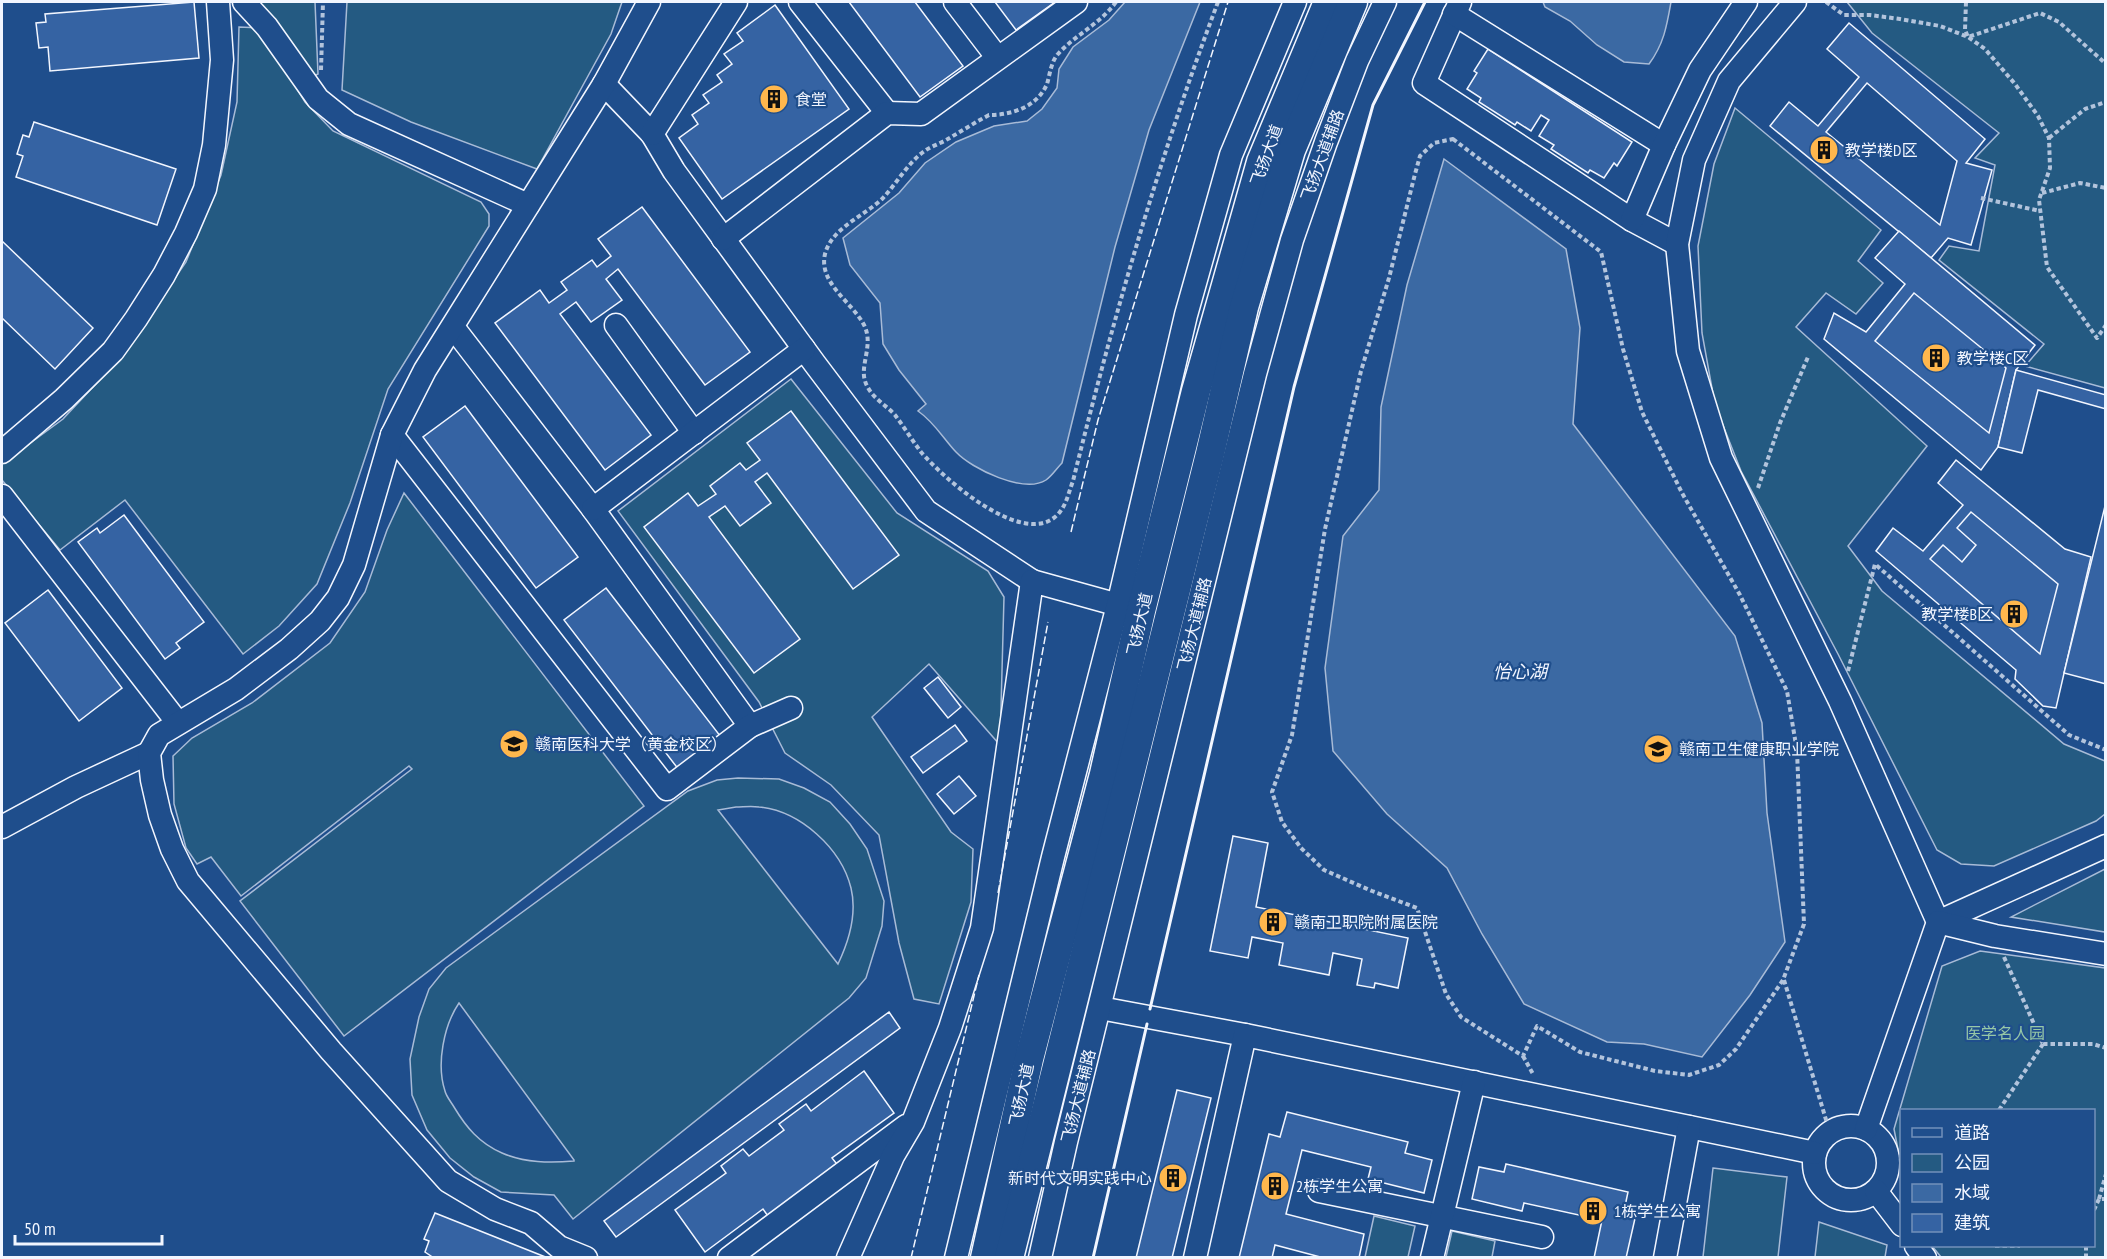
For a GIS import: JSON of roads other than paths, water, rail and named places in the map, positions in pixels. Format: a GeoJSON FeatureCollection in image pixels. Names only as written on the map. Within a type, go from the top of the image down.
{"type":"FeatureCollection","features":[{"type":"Feature","properties":{"kind":"main road","name":"飞扬大道"},"geometry":{"type":"LineString","coordinates":[[985,1257],[1029,1059],[1104,774],[1130,608],[1196,391],[1261,162],[1328,2]]}},
{"type":"Feature","properties":{"kind":"main road","name":"飞扬大道"},"geometry":{"type":"LineString","coordinates":[[1009,1257],[1245,307],[1291,150],[1353,2]]}},
{"type":"Feature","properties":{"kind":"street"},"geometry":{"type":"LineString","coordinates":[[2,452],[64,399],[112,351],[159,284],[186,233],[205,189],[214,145],[222,60],[218,2]]}},
{"type":"Feature","properties":{"kind":"street"},"geometry":{"type":"LineString","coordinates":[[244,2],[267,27],[318,99],[350,124],[528,205]]}},
{"type":"Feature","properties":{"kind":"street"},"geometry":{"type":"LineString","coordinates":[[2,827],[149,753],[159,735],[236,689],[289,649],[320,621],[338,598],[354,565],[392,435],[425,370],[604,84],[650,2]]}},
{"type":"Feature","properties":{"kind":"street"},"geometry":{"type":"LineString","coordinates":[[652,135],[736,2]]}},
{"type":"Feature","properties":{"kind":"street"},"geometry":{"type":"LineString","coordinates":[[800,2],[887,113]]}},
{"type":"Feature","properties":{"kind":"street"},"geometry":{"type":"LineString","coordinates":[[955,2],[997,57]]}},
{"type":"Feature","properties":{"kind":"street"},"geometry":{"type":"LineString","coordinates":[[723,239],[887,113],[921,114],[1076,2]]}},
{"type":"Feature","properties":{"kind":"street"},"geometry":{"type":"LineString","coordinates":[[956,1257],[1053,857],[1130,608],[1186,315],[1231,155],[1295,2]]}},
{"type":"Feature","properties":{"kind":"street","name":"飞扬大道辅路"},"geometry":{"type":"LineString","coordinates":[[1040,1257],[1066,1142],[1255,374],[1292,240],[1326,142],[1357,61],[1385,2]]}},
{"type":"Feature","properties":{"kind":"street"},"geometry":{"type":"LineString","coordinates":[[1632,220],[1664,145],[1700,70],[1746,2]]}},
{"type":"Feature","properties":{"kind":"street"},"geometry":{"type":"LineString","coordinates":[[1795,2],[1729,81],[1694,160],[1677,244],[1688,351],[1721,458],[1840,701],[1938,922],[1866,1129]]}},
{"type":"Feature","properties":{"kind":"street"},"geometry":{"type":"LineString","coordinates":[[1664,145],[1457,8],[1424,83],[1632,220],[1677,244]]}},
{"type":"Feature","properties":{"kind":"street"},"geometry":{"type":"LineString","coordinates":[[604,84],[652,135],[674,171],[723,239],[926,512],[1032,581],[1169,619]]}},
{"type":"Feature","properties":{"kind":"street"},"geometry":{"type":"LineString","coordinates":[[1291,150],[1292,240]]}},
{"type":"Feature","properties":{"kind":"street"},"geometry":{"type":"LineString","coordinates":[[1186,315],[1196,391]]}},
{"type":"Feature","properties":{"kind":"street"},"geometry":{"type":"LineString","coordinates":[[616,325],[694,433]]}},
{"type":"Feature","properties":{"kind":"street"},"geometry":{"type":"LineString","coordinates":[[453,327],[593,509],[750,726]]}},
{"type":"Feature","properties":{"kind":"street"},"geometry":{"type":"LineString","coordinates":[[593,509],[804,349]]}},
{"type":"Feature","properties":{"kind":"street"},"geometry":{"type":"LineString","coordinates":[[1210,454],[1255,374]]}},
{"type":"Feature","properties":{"kind":"street"},"geometry":{"type":"LineString","coordinates":[[392,435],[668,789],[750,726],[791,708]]}},
{"type":"Feature","properties":{"kind":"street"},"geometry":{"type":"LineString","coordinates":[[2,496],[177,723]]}},
{"type":"Feature","properties":{"kind":"street"},"geometry":{"type":"LineString","coordinates":[[848,1257],[893,1156],[913,1122],[950,1028],[982,928],[1032,581]]}},
{"type":"Feature","properties":{"kind":"street"},"geometry":{"type":"LineString","coordinates":[[149,753],[160,815],[172,849],[188,880],[331,1051],[448,1181],[495,1209],[531,1223],[559,1247],[586,1257]]}},
{"type":"Feature","properties":{"kind":"street"},"geometry":{"type":"LineString","coordinates":[[1053,857],[1104,774]]}},
{"type":"Feature","properties":{"kind":"street"},"geometry":{"type":"LineString","coordinates":[[1114,837],[1121,925]]}},
{"type":"Feature","properties":{"kind":"street"},"geometry":{"type":"LineString","coordinates":[[1938,922],[2106,846]]}},
{"type":"Feature","properties":{"kind":"street"},"geometry":{"type":"LineString","coordinates":[[1938,922],[1995,936],[2106,954]]}},
{"type":"Feature","properties":{"kind":"street"},"geometry":{"type":"LineString","coordinates":[[1020,994],[1029,1059]]}},
{"type":"Feature","properties":{"kind":"street"},"geometry":{"type":"LineString","coordinates":[[1100,1008],[1245,1035],[1815,1153]]}},
{"type":"Feature","properties":{"kind":"street"},"geometry":{"type":"LineString","coordinates":[[1195,1257],[1245,1035]]}},
{"type":"Feature","properties":{"kind":"street"},"geometry":{"type":"LineString","coordinates":[[1432,1257],[1474,1082]]}},
{"type":"Feature","properties":{"kind":"street"},"geometry":{"type":"LineString","coordinates":[[729,1257],[913,1122]]}},
{"type":"Feature","properties":{"kind":"street"},"geometry":{"type":"LineString","coordinates":[[1854,1126],[1866,1129],[1877,1136],[1895,1157],[1884,1182],[1866,1197],[1844,1200],[1833,1196],[1818,1179],[1814,1166],[1815,1153],[1830,1132],[1841,1127],[1854,1126]]}},
{"type":"Feature","properties":{"kind":"street"},"geometry":{"type":"LineString","coordinates":[[1665,1257],[1689,1127]]}},
{"type":"Feature","properties":{"kind":"street"},"geometry":{"type":"LineString","coordinates":[[1019,1212],[1066,1142]]}},
{"type":"Feature","properties":{"kind":"street"},"geometry":{"type":"LineString","coordinates":[[1319,1191],[1542,1237]]}},
{"type":"Feature","properties":{"kind":"street"},"geometry":{"type":"LineString","coordinates":[[1876,1191],[1900,1222]]}},
{"type":"Feature","properties":{"kind":"water"},"geometry":{"type":"Polygon","coordinates":[[[1125,2],[1200,2],[1149,130],[1115,247],[1062,463],[1046,480],[1036,484],[1012,482],[986,472],[964,459],[918,411],[926,404],[899,370],[883,344],[880,303],[850,265],[843,238],[899,193],[925,163],[956,142],[994,126],[1027,121],[1042,109],[1057,88],[1059,69],[1073,47],[1109,20],[1125,2]]]}},
{"type":"Feature","properties":{"kind":"water"},"geometry":{"type":"Polygon","coordinates":[[[1543,2],[1671,2],[1661,42],[1649,64],[1624,62],[1597,45],[1570,21],[1545,7],[1543,2]]]}},
{"type":"Feature","properties":{"kind":"water","name":"怡心湖"},"geometry":{"type":"Polygon","coordinates":[[[1444,159],[1566,249],[1580,328],[1573,424],[1735,636],[1762,723],[1767,813],[1785,942],[1750,995],[1702,1057],[1644,1044],[1607,1042],[1524,1004],[1482,934],[1447,868],[1387,814],[1333,751],[1325,668],[1343,536],[1379,490],[1381,407],[1407,285],[1444,159]]]}},
{"type":"Feature","properties":{"kind":"place","name":"食堂"},"geometry":{"type":"Point","coordinates":[774,99]}},
{"type":"Feature","properties":{"kind":"place","name":"教学楼D区"},"geometry":{"type":"Point","coordinates":[1824,150]}},
{"type":"Feature","properties":{"kind":"place","name":"教学楼C区"},"geometry":{"type":"Point","coordinates":[1936,358]}},
{"type":"Feature","properties":{"kind":"place","name":"教学楼B区"},"geometry":{"type":"Point","coordinates":[2014,614]}},
{"type":"Feature","properties":{"kind":"place","name":"赣南医科大学（黄金校区）"},"geometry":{"type":"Point","coordinates":[514,744]}},
{"type":"Feature","properties":{"kind":"place","name":"赣南卫生健康职业学院"},"geometry":{"type":"Point","coordinates":[1658,749]}},
{"type":"Feature","properties":{"kind":"place","name":"赣南卫职院附属医院"},"geometry":{"type":"Point","coordinates":[1273,922]}},
{"type":"Feature","properties":{"kind":"place","name":"新时代文明实践中心"},"geometry":{"type":"Point","coordinates":[1173,1178]}},
{"type":"Feature","properties":{"kind":"place","name":"2栋学生公寓"},"geometry":{"type":"Point","coordinates":[1275,1186]}},
{"type":"Feature","properties":{"kind":"place","name":"1栋学生公寓"},"geometry":{"type":"Point","coordinates":[1593,1211]}},
{"type":"Feature","properties":{"kind":"park label","name":"医学名人园"},"geometry":{"type":"Point","coordinates":[2005,1033]}}]}
